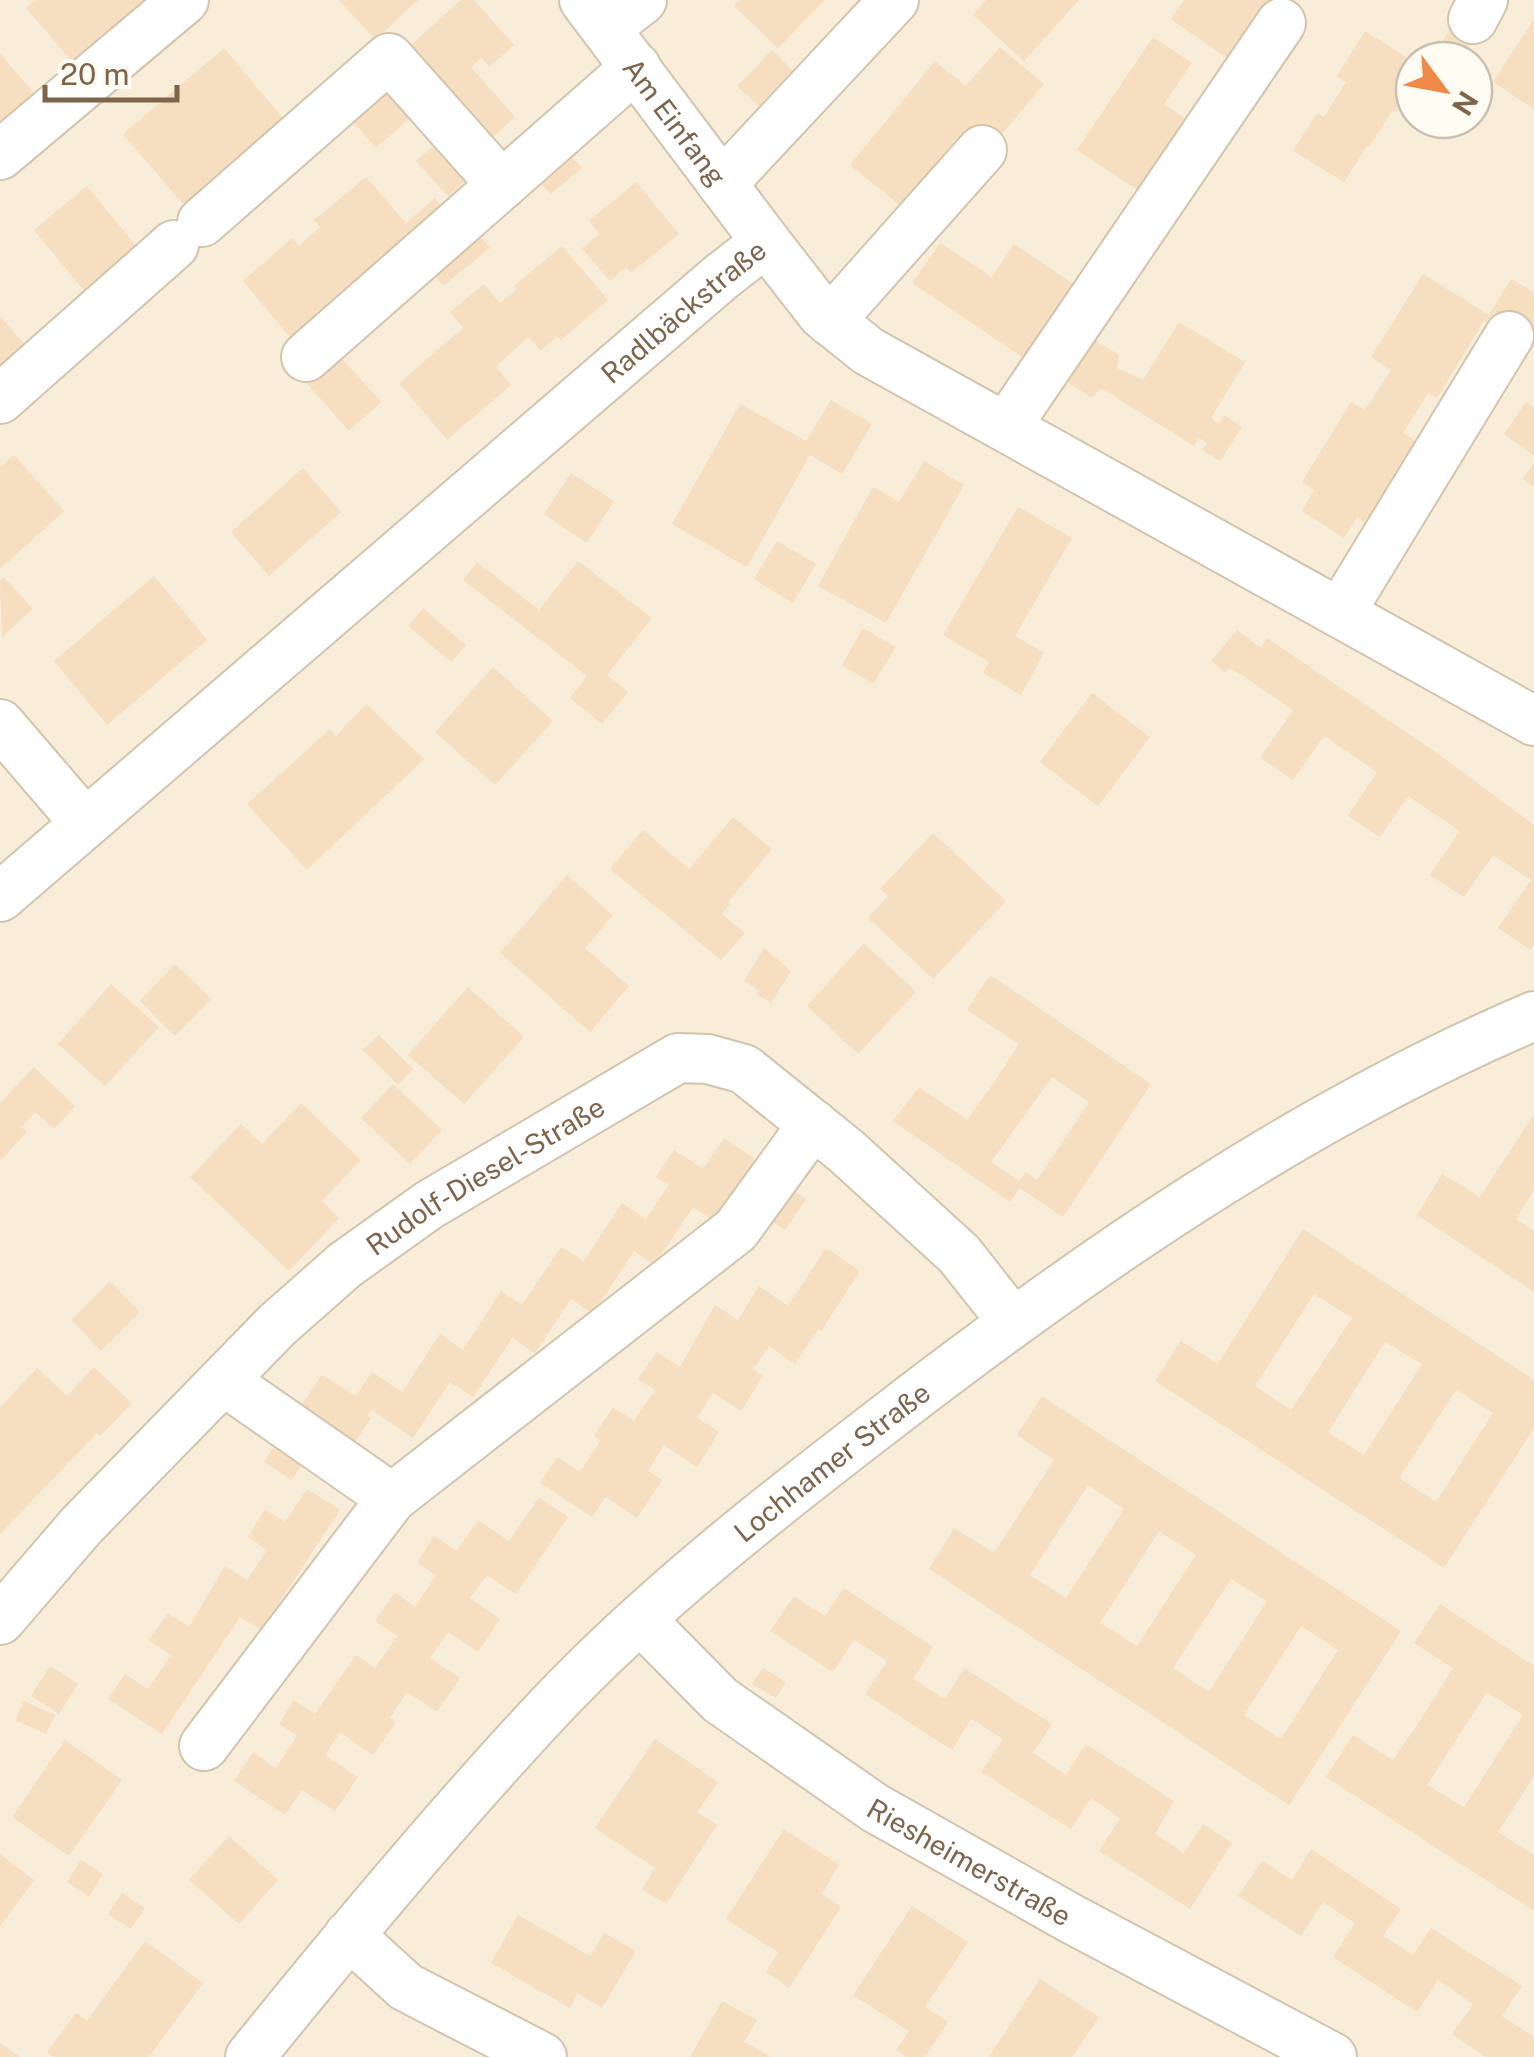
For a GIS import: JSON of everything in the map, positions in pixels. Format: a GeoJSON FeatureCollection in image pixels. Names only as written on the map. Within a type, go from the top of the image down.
{"type":"FeatureCollection","features":[{"type":"Feature","properties":{"kind":"street"},"geometry":{"type":"LineString","coordinates":[[0,154],[184,0]]}},
{"type":"Feature","properties":{"kind":"street"},"geometry":{"type":"LineString","coordinates":[[722,184],[894,0]]}},
{"type":"Feature","properties":{"kind":"street","name":"Am Einfang"},"geometry":{"type":"LineString","coordinates":[[611,9],[636,67],[766,242]]}},
{"type":"Feature","properties":{"kind":"street"},"geometry":{"type":"LineString","coordinates":[[1006,428],[1280,22]]}},
{"type":"Feature","properties":{"kind":"street"},"geometry":{"type":"LineString","coordinates":[[0,399],[390,58],[502,185]]}},
{"type":"Feature","properties":{"kind":"street"},"geometry":{"type":"LineString","coordinates":[[306,357],[636,67]]}},
{"type":"Feature","properties":{"kind":"street"},"geometry":{"type":"LineString","coordinates":[[830,320],[982,150]]}},
{"type":"Feature","properties":{"kind":"street","name":"Radlbäckstraße"},"geometry":{"type":"LineString","coordinates":[[0,897],[766,242],[830,320],[868,351],[1534,721]]}},
{"type":"Feature","properties":{"kind":"street"},"geometry":{"type":"LineString","coordinates":[[1340,613],[1509,336]]}},
{"type":"Feature","properties":{"kind":"street"},"geometry":{"type":"LineString","coordinates":[[0,724],[84,822]]}},
{"type":"Feature","properties":{"kind":"street","name":"Lochhamer Straße"},"geometry":{"type":"LineString","coordinates":[[250,2057],[348,1935],[552,1705],[640,1620],[799,1485],[1012,1321],[1119,1248],[1306,1130],[1410,1074],[1534,1016]]}},
{"type":"Feature","properties":{"kind":"street","name":"Rudolf-Diesel-Straße"},"geometry":{"type":"LineString","coordinates":[[0,1620],[81,1526],[277,1325],[346,1265],[429,1206],[678,1058],[708,1059],[744,1069],[813,1124],[959,1254],[1012,1321]]}},
{"type":"Feature","properties":{"kind":"street"},"geometry":{"type":"LineString","coordinates":[[204,1746],[392,1498],[736,1230],[813,1124]]}},
{"type":"Feature","properties":{"kind":"street"},"geometry":{"type":"LineString","coordinates":[[224,1380],[392,1498]]}},
{"type":"Feature","properties":{"kind":"street","name":"Riesheimerstraße"},"geometry":{"type":"LineString","coordinates":[[640,1620],[720,1700],[874,1808],[1070,1918],[1332,2057]]}},
{"type":"Feature","properties":{"kind":"street"},"geometry":{"type":"LineString","coordinates":[[348,1935],[406,1988],[542,2057]]}},
{"type":"Feature","properties":{"kind":"shaded area"},"geometry":{"type":"Polygon","coordinates":[[[0,0],[1534,0],[1534,2057],[0,2057],[0,0]]]}},
{"type":"Feature","properties":{"kind":"building"},"geometry":{"type":"Polygon","coordinates":[[[35,0],[177,0],[75,65],[26,8],[35,0]]]}},
{"type":"Feature","properties":{"kind":"building"},"geometry":{"type":"Polygon","coordinates":[[[339,0],[418,0],[376,40],[339,0]]]}},
{"type":"Feature","properties":{"kind":"building"},"geometry":{"type":"Polygon","coordinates":[[[461,0],[474,0],[514,45],[489,67],[482,58],[471,67],[515,117],[486,143],[404,51],[461,0]]]}},
{"type":"Feature","properties":{"kind":"building"},"geometry":{"type":"Polygon","coordinates":[[[740,0],[825,0],[778,48],[734,6],[740,0]]]}},
{"type":"Feature","properties":{"kind":"building"},"geometry":{"type":"Polygon","coordinates":[[[986,0],[1079,0],[1024,61],[973,15],[986,0]]]}},
{"type":"Feature","properties":{"kind":"building"},"geometry":{"type":"Polygon","coordinates":[[[1184,0],[1285,0],[1240,67],[1171,19],[1184,0]]]}},
{"type":"Feature","properties":{"kind":"building"},"geometry":{"type":"Polygon","coordinates":[[[1461,12],[1482,25],[1473,40],[1444,40],[1461,12]]]}},
{"type":"Feature","properties":{"kind":"building"},"geometry":{"type":"Polygon","coordinates":[[[1534,19],[1534,109],[1494,80],[1534,19]]]}},
{"type":"Feature","properties":{"kind":"building"},"geometry":{"type":"Polygon","coordinates":[[[1365,31],[1394,49],[1394,112],[1344,182],[1293,151],[1317,113],[1324,117],[1346,82],[1337,76],[1365,31]]]}},
{"type":"Feature","properties":{"kind":"building"},"geometry":{"type":"Polygon","coordinates":[[[1153,37],[1192,63],[1164,104],[1185,118],[1137,190],[1077,150],[1153,37]]]}},
{"type":"Feature","properties":{"kind":"building"},"geometry":{"type":"Polygon","coordinates":[[[1000,47],[1044,84],[994,143],[911,214],[850,165],[935,61],[966,86],[1000,47]]]}},
{"type":"Feature","properties":{"kind":"building"},"geometry":{"type":"Polygon","coordinates":[[[224,48],[296,134],[196,219],[123,134],[224,48]]]}},
{"type":"Feature","properties":{"kind":"building"},"geometry":{"type":"Polygon","coordinates":[[[772,50],[796,74],[762,109],[737,86],[772,50]]]}},
{"type":"Feature","properties":{"kind":"building"},"geometry":{"type":"Polygon","coordinates":[[[0,53],[47,109],[0,150],[0,53]]]}},
{"type":"Feature","properties":{"kind":"building"},"geometry":{"type":"Polygon","coordinates":[[[377,78],[411,117],[376,148],[342,109],[377,78]]]}},
{"type":"Feature","properties":{"kind":"building"},"geometry":{"type":"Polygon","coordinates":[[[436,144],[468,179],[448,196],[416,161],[436,144]]]}},
{"type":"Feature","properties":{"kind":"building"},"geometry":{"type":"Polygon","coordinates":[[[567,152],[582,168],[551,194],[537,179],[567,152]]]}},
{"type":"Feature","properties":{"kind":"building"},"geometry":{"type":"Polygon","coordinates":[[[366,177],[406,223],[435,198],[452,219],[373,289],[361,275],[339,293],[350,307],[301,350],[243,281],[292,238],[299,246],[320,227],[314,220],[366,177]]]}},
{"type":"Feature","properties":{"kind":"building"},"geometry":{"type":"Polygon","coordinates":[[[636,182],[679,234],[631,273],[626,267],[610,281],[582,248],[599,234],[589,221],[636,182]]]}},
{"type":"Feature","properties":{"kind":"building"},"geometry":{"type":"Polygon","coordinates":[[[87,186],[140,251],[87,294],[34,230],[87,186]]]}},
{"type":"Feature","properties":{"kind":"building"},"geometry":{"type":"Polygon","coordinates":[[[475,229],[490,248],[443,286],[427,267],[475,229]]]}},
{"type":"Feature","properties":{"kind":"building"},"geometry":{"type":"Polygon","coordinates":[[[940,243],[992,277],[1014,244],[1078,287],[1028,361],[912,283],[940,243]]]}},
{"type":"Feature","properties":{"kind":"building"},"geometry":{"type":"Polygon","coordinates":[[[562,246],[608,300],[561,340],[557,336],[541,351],[529,337],[496,366],[511,385],[447,440],[399,383],[463,328],[450,312],[484,284],[500,303],[517,289],[514,286],[562,246]]]}},
{"type":"Feature","properties":{"kind":"building"},"geometry":{"type":"Polygon","coordinates":[[[1423,274],[1489,315],[1511,279],[1534,292],[1534,326],[1523,345],[1484,321],[1437,398],[1428,393],[1403,433],[1417,442],[1380,502],[1366,523],[1357,517],[1344,538],[1302,511],[1314,490],[1302,482],[1351,402],[1365,410],[1391,370],[1371,357],[1423,274]]]}},
{"type":"Feature","properties":{"kind":"building"},"geometry":{"type":"Polygon","coordinates":[[[0,316],[27,347],[0,370],[0,316]]]}},
{"type":"Feature","properties":{"kind":"building"},"geometry":{"type":"Polygon","coordinates":[[[1179,322],[1245,362],[1211,418],[1219,424],[1224,415],[1242,427],[1220,461],[1202,450],[1207,443],[1199,438],[1194,446],[1104,390],[1100,389],[1092,398],[1056,375],[1083,333],[1119,355],[1117,368],[1143,380],[1179,322]]]}},
{"type":"Feature","properties":{"kind":"building"},"geometry":{"type":"Polygon","coordinates":[[[336,352],[381,402],[349,431],[304,380],[336,352]]]}},
{"type":"Feature","properties":{"kind":"building"},"geometry":{"type":"Polygon","coordinates":[[[831,400],[872,424],[842,474],[810,455],[747,567],[672,524],[740,404],[806,441],[831,400]]]}},
{"type":"Feature","properties":{"kind":"building"},"geometry":{"type":"Polygon","coordinates":[[[1526,402],[1534,408],[1534,456],[1504,434],[1526,402]]]}},
{"type":"Feature","properties":{"kind":"building"},"geometry":{"type":"Polygon","coordinates":[[[14,455],[64,511],[0,569],[0,467],[14,455]]]}},
{"type":"Feature","properties":{"kind":"building"},"geometry":{"type":"Polygon","coordinates":[[[924,461],[964,485],[886,623],[818,586],[873,487],[899,502],[924,461]]]}},
{"type":"Feature","properties":{"kind":"building"},"geometry":{"type":"Polygon","coordinates":[[[1534,462],[1534,487],[1523,479],[1534,462]]]}},
{"type":"Feature","properties":{"kind":"building"},"geometry":{"type":"Polygon","coordinates":[[[303,468],[341,512],[269,576],[231,532],[303,468]]]}},
{"type":"Feature","properties":{"kind":"building"},"geometry":{"type":"Polygon","coordinates":[[[571,473],[614,501],[587,543],[544,514],[571,473]]]}},
{"type":"Feature","properties":{"kind":"building"},"geometry":{"type":"Polygon","coordinates":[[[1018,507],[1072,538],[1015,636],[1044,653],[1021,695],[983,673],[989,662],[943,635],[1018,507]]]}},
{"type":"Feature","properties":{"kind":"building"},"geometry":{"type":"Polygon","coordinates":[[[777,541],[816,564],[793,603],[754,579],[777,541]]]}},
{"type":"Feature","properties":{"kind":"building"},"geometry":{"type":"Polygon","coordinates":[[[578,561],[652,618],[607,675],[628,692],[602,724],[570,698],[587,676],[463,580],[477,562],[539,610],[578,561]]]}},
{"type":"Feature","properties":{"kind":"building"},"geometry":{"type":"Polygon","coordinates":[[[154,576],[207,640],[107,725],[54,661],[154,576]]]}},
{"type":"Feature","properties":{"kind":"building"},"geometry":{"type":"Polygon","coordinates":[[[4,577],[33,609],[2,637],[0,580],[4,577]]]}},
{"type":"Feature","properties":{"kind":"building"},"geometry":{"type":"Polygon","coordinates":[[[423,608],[466,645],[451,662],[408,626],[423,608]]]}},
{"type":"Feature","properties":{"kind":"building"},"geometry":{"type":"Polygon","coordinates":[[[863,628],[896,647],[873,684],[842,665],[863,628]]]}},
{"type":"Feature","properties":{"kind":"building"},"geometry":{"type":"Polygon","coordinates":[[[1237,630],[1261,648],[1267,638],[1437,753],[1534,825],[1531,950],[1498,928],[1531,880],[1493,855],[1464,897],[1430,875],[1460,831],[1408,796],[1380,837],[1348,816],[1377,772],[1324,736],[1293,780],[1260,758],[1293,710],[1242,675],[1229,668],[1225,673],[1211,661],[1237,630]]]}},
{"type":"Feature","properties":{"kind":"building"},"geometry":{"type":"Polygon","coordinates":[[[493,667],[553,721],[495,785],[435,732],[493,667]]]}},
{"type":"Feature","properties":{"kind":"building"},"geometry":{"type":"Polygon","coordinates":[[[1092,693],[1150,737],[1098,806],[1040,762],[1092,693]]]}},
{"type":"Feature","properties":{"kind":"building"},"geometry":{"type":"Polygon","coordinates":[[[366,704],[424,759],[307,870],[247,804],[330,729],[336,736],[366,704]]]}},
{"type":"Feature","properties":{"kind":"building"},"geometry":{"type":"Polygon","coordinates":[[[733,817],[772,849],[722,914],[745,933],[721,960],[610,869],[643,830],[689,869],[733,817]]]}},
{"type":"Feature","properties":{"kind":"building"},"geometry":{"type":"Polygon","coordinates":[[[933,833],[1006,901],[933,979],[868,918],[888,896],[880,889],[933,833]]]}},
{"type":"Feature","properties":{"kind":"building"},"geometry":{"type":"Polygon","coordinates":[[[567,875],[613,915],[585,948],[629,986],[590,1032],[500,953],[567,875]]]}},
{"type":"Feature","properties":{"kind":"building"},"geometry":{"type":"Polygon","coordinates":[[[864,943],[916,992],[858,1054],[807,1006],[864,943]]]}},
{"type":"Feature","properties":{"kind":"building"},"geometry":{"type":"Polygon","coordinates":[[[764,948],[791,971],[771,1003],[744,981],[764,948]]]}},
{"type":"Feature","properties":{"kind":"building"},"geometry":{"type":"Polygon","coordinates":[[[175,964],[211,999],[175,1036],[140,1001],[175,964]]]}},
{"type":"Feature","properties":{"kind":"building"},"geometry":{"type":"Polygon","coordinates":[[[990,975],[1151,1084],[1063,1217],[1020,1188],[1010,1202],[893,1121],[919,1087],[967,1120],[993,1084],[1019,1044],[967,1010],[990,975]],[[1052,1077],[991,1162],[1019,1181],[1026,1172],[1037,1180],[1089,1102],[1052,1077]]]}},
{"type":"Feature","properties":{"kind":"building"},"geometry":{"type":"Polygon","coordinates":[[[111,984],[159,1027],[105,1086],[58,1044],[111,984]]]}},
{"type":"Feature","properties":{"kind":"building"},"geometry":{"type":"Polygon","coordinates":[[[468,987],[524,1037],[464,1104],[408,1055],[468,987]]]}},
{"type":"Feature","properties":{"kind":"building"},"geometry":{"type":"Polygon","coordinates":[[[379,1035],[413,1069],[398,1085],[363,1050],[379,1035]]]}},
{"type":"Feature","properties":{"kind":"building"},"geometry":{"type":"Polygon","coordinates":[[[34,1067],[75,1106],[54,1129],[35,1112],[21,1127],[27,1132],[0,1161],[0,1103],[34,1067]]]}},
{"type":"Feature","properties":{"kind":"building"},"geometry":{"type":"Polygon","coordinates":[[[393,1084],[442,1130],[410,1164],[361,1118],[393,1084]]]}},
{"type":"Feature","properties":{"kind":"building"},"geometry":{"type":"Polygon","coordinates":[[[301,1103],[361,1160],[322,1201],[339,1218],[289,1271],[190,1177],[241,1124],[262,1144],[301,1103]]]}},
{"type":"Feature","properties":{"kind":"building"},"geometry":{"type":"Polygon","coordinates":[[[1534,1114],[1534,1190],[1516,1219],[1534,1231],[1534,1292],[1417,1215],[1442,1174],[1480,1197],[1534,1114]]]}},
{"type":"Feature","properties":{"kind":"building"},"geometry":{"type":"Polygon","coordinates":[[[724,1138],[758,1161],[718,1223],[693,1207],[654,1265],[634,1251],[593,1314],[571,1299],[535,1353],[512,1338],[473,1397],[450,1382],[413,1438],[372,1410],[367,1416],[371,1418],[348,1453],[291,1420],[322,1375],[356,1396],[372,1372],[402,1392],[440,1334],[463,1350],[501,1291],[522,1305],[561,1247],[584,1261],[622,1203],[646,1219],[669,1185],[656,1177],[674,1150],[703,1169],[724,1138]]]}},
{"type":"Feature","properties":{"kind":"building"},"geometry":{"type":"Polygon","coordinates":[[[775,1178],[806,1199],[785,1230],[754,1208],[775,1178]]]}},
{"type":"Feature","properties":{"kind":"building"},"geometry":{"type":"Polygon","coordinates":[[[1303,1229],[1534,1380],[1534,1428],[1444,1568],[1155,1381],[1181,1341],[1218,1364],[1303,1229]],[[1314,1294],[1255,1386],[1291,1410],[1352,1318],[1314,1294]],[[1385,1342],[1328,1432],[1364,1455],[1422,1364],[1385,1342]],[[1456,1390],[1399,1478],[1436,1502],[1493,1413],[1456,1390]]]}},
{"type":"Feature","properties":{"kind":"building"},"geometry":{"type":"Polygon","coordinates":[[[826,1248],[860,1271],[821,1331],[818,1329],[795,1364],[769,1346],[753,1370],[763,1376],[741,1411],[713,1393],[697,1418],[719,1432],[697,1467],[664,1445],[648,1471],[662,1480],[637,1518],[606,1497],[592,1517],[540,1483],[557,1457],[580,1472],[601,1440],[594,1436],[613,1407],[634,1421],[655,1390],[638,1379],[657,1352],[680,1367],[715,1305],[738,1320],[759,1286],[788,1306],[826,1248]]]}},
{"type":"Feature","properties":{"kind":"building"},"geometry":{"type":"Polygon","coordinates":[[[110,1281],[140,1312],[101,1351],[71,1320],[110,1281]]]}},
{"type":"Feature","properties":{"kind":"building"},"geometry":{"type":"Polygon","coordinates":[[[94,1367],[132,1403],[100,1436],[97,1433],[0,1534],[0,1407],[37,1368],[67,1396],[94,1367]]]}},
{"type":"Feature","properties":{"kind":"building"},"geometry":{"type":"Polygon","coordinates":[[[1042,1396],[1401,1631],[1289,1805],[929,1569],[954,1528],[994,1553],[1054,1460],[1017,1435],[1042,1396]],[[1088,1485],[1030,1575],[1066,1598],[1124,1509],[1088,1485]],[[1159,1531],[1100,1623],[1137,1646],[1196,1555],[1159,1531]],[[1231,1579],[1173,1668],[1209,1692],[1267,1601],[1231,1579]],[[1301,1626],[1244,1715],[1281,1739],[1338,1650],[1301,1626]]]}},
{"type":"Feature","properties":{"kind":"building"},"geometry":{"type":"Polygon","coordinates":[[[285,1430],[313,1448],[292,1480],[264,1462],[285,1430]]]}},
{"type":"Feature","properties":{"kind":"building"},"geometry":{"type":"Polygon","coordinates":[[[307,1489],[340,1510],[261,1630],[240,1617],[162,1734],[108,1699],[125,1674],[148,1689],[171,1655],[149,1640],[168,1613],[189,1627],[225,1566],[247,1580],[267,1550],[248,1537],[265,1509],[285,1522],[307,1489]]]}},
{"type":"Feature","properties":{"kind":"building"},"geometry":{"type":"Polygon","coordinates":[[[539,1497],[568,1517],[516,1594],[487,1575],[470,1598],[500,1619],[478,1652],[448,1632],[430,1658],[460,1678],[437,1712],[407,1692],[390,1718],[396,1722],[373,1755],[340,1732],[325,1755],[358,1777],[335,1811],[302,1790],[285,1815],[234,1781],[253,1752],[276,1768],[297,1736],[279,1724],[294,1700],[315,1714],[356,1655],[375,1668],[397,1636],[375,1621],[395,1592],[415,1607],[436,1575],[417,1563],[434,1536],[457,1551],[478,1520],[509,1541],[539,1497]]]}},
{"type":"Feature","properties":{"kind":"building"},"geometry":{"type":"Polygon","coordinates":[[[844,1588],[933,1647],[913,1679],[945,1699],[964,1668],[1052,1724],[1033,1753],[1066,1775],[1086,1744],[1174,1801],[1155,1834],[1184,1853],[1203,1824],[1232,1843],[1190,1909],[1099,1851],[1120,1818],[1091,1798],[1071,1829],[981,1772],[1003,1739],[971,1719],[952,1750],[865,1694],[887,1661],[854,1640],[833,1672],[770,1631],[794,1596],[825,1616],[844,1588]]]}},
{"type":"Feature","properties":{"kind":"building"},"geometry":{"type":"Polygon","coordinates":[[[1440,1604],[1534,1666],[1534,1776],[1498,1832],[1534,1855],[1534,1911],[1326,1777],[1353,1735],[1393,1760],[1423,1716],[1453,1668],[1414,1643],[1440,1604]],[[1487,1692],[1427,1785],[1464,1807],[1523,1715],[1487,1692]]]}},
{"type":"Feature","properties":{"kind":"building"},"geometry":{"type":"Polygon","coordinates":[[[50,1666],[78,1684],[59,1714],[31,1696],[50,1666]]]}},
{"type":"Feature","properties":{"kind":"building"},"geometry":{"type":"Polygon","coordinates":[[[763,1668],[786,1682],[776,1698],[752,1684],[763,1668]]]}},
{"type":"Feature","properties":{"kind":"building"},"geometry":{"type":"Polygon","coordinates":[[[24,1701],[55,1715],[46,1734],[15,1720],[24,1701]]]}},
{"type":"Feature","properties":{"kind":"building"},"geometry":{"type":"Polygon","coordinates":[[[655,1739],[718,1782],[697,1812],[717,1825],[666,1904],[642,1889],[655,1868],[595,1828],[655,1739]]]}},
{"type":"Feature","properties":{"kind":"building"},"geometry":{"type":"Polygon","coordinates":[[[65,1740],[122,1780],[69,1856],[12,1817],[65,1740]]]}},
{"type":"Feature","properties":{"kind":"building"},"geometry":{"type":"Polygon","coordinates":[[[784,1829],[839,1865],[822,1894],[841,1907],[789,1988],[766,1972],[778,1952],[726,1919],[784,1829]]]}},
{"type":"Feature","properties":{"kind":"building"},"geometry":{"type":"Polygon","coordinates":[[[229,1836],[278,1880],[239,1924],[189,1880],[229,1836]]]}},
{"type":"Feature","properties":{"kind":"building"},"geometry":{"type":"Polygon","coordinates":[[[1311,1849],[1401,1909],[1383,1936],[1413,1955],[1431,1928],[1522,1986],[1502,2016],[1534,2037],[1534,2057],[1486,2057],[1452,2034],[1473,2004],[1438,1980],[1417,2012],[1333,1957],[1355,1923],[1323,1902],[1301,1936],[1238,1896],[1262,1861],[1292,1880],[1311,1849]]]}},
{"type":"Feature","properties":{"kind":"building"},"geometry":{"type":"Polygon","coordinates":[[[0,1854],[34,1880],[0,1926],[0,1854]]]}},
{"type":"Feature","properties":{"kind":"building"},"geometry":{"type":"Polygon","coordinates":[[[81,1860],[103,1874],[89,1897],[67,1882],[81,1860]]]}},
{"type":"Feature","properties":{"kind":"building"},"geometry":{"type":"Polygon","coordinates":[[[122,1893],[145,1908],[131,1929],[108,1914],[122,1893]]]}},
{"type":"Feature","properties":{"kind":"building"},"geometry":{"type":"Polygon","coordinates":[[[912,1906],[968,1942],[925,2007],[948,2022],[925,2057],[907,2057],[896,2050],[909,2031],[853,1995],[912,1906]]]}},
{"type":"Feature","properties":{"kind":"building"},"geometry":{"type":"Polygon","coordinates":[[[518,1915],[590,1956],[604,1933],[636,1951],[602,2008],[578,1993],[570,2008],[491,1963],[518,1915]]]}},
{"type":"Feature","properties":{"kind":"building"},"geometry":{"type":"Polygon","coordinates":[[[145,1941],[203,1983],[149,2057],[54,2057],[47,2052],[76,2013],[87,2021],[145,1941]]]}},
{"type":"Feature","properties":{"kind":"building"},"geometry":{"type":"Polygon","coordinates":[[[1040,1979],[1099,2017],[1072,2057],[989,2057],[1040,1979]]]}},
{"type":"Feature","properties":{"kind":"building"},"geometry":{"type":"Polygon","coordinates":[[[722,2001],[757,2020],[744,2042],[771,2057],[690,2057],[722,2001]]]}},
{"type":"Feature","properties":{"kind":"building"},"geometry":{"type":"Polygon","coordinates":[[[0,2043],[20,2057],[0,2057],[0,2043]]]}}]}
